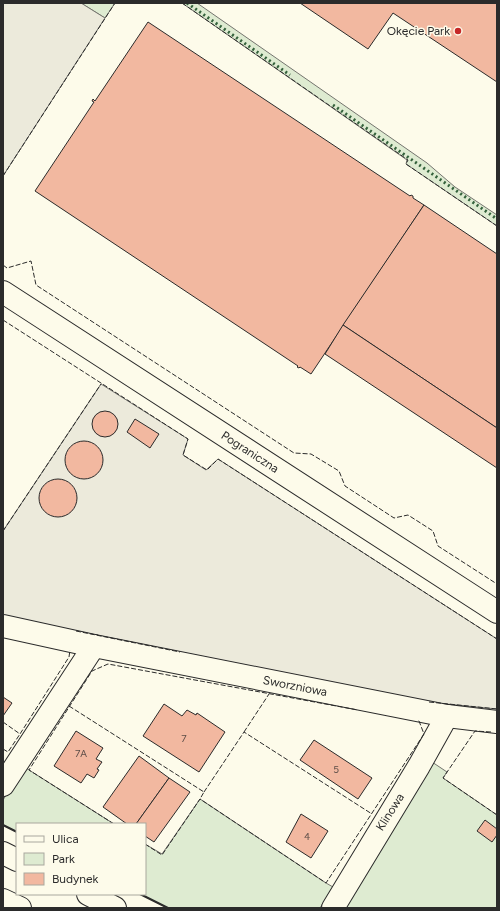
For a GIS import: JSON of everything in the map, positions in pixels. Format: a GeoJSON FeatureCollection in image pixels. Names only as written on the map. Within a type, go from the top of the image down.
{"type":"FeatureCollection","features":[{"type":"Feature","properties":{"kind":"main road","name":"Pograniczna"},"geometry":{"type":"LineString","coordinates":[[3,292],[497,612]]}},
{"type":"Feature","properties":{"kind":"main road","name":"Sworzniowa"},"geometry":{"type":"LineString","coordinates":[[3,626],[94,646],[447,716],[497,722]]}},
{"type":"Feature","properties":{"kind":"main road"},"geometry":{"type":"LineString","coordinates":[[3,785],[94,646]]}},
{"type":"Feature","properties":{"kind":"main road","name":"Klinowa"},"geometry":{"type":"LineString","coordinates":[[333,908],[419,766],[447,716]]}},
{"type":"Feature","properties":{"kind":"main road"},"geometry":{"type":"LineString","coordinates":[[3,853],[16,860]]}},
{"type":"Feature","properties":{"kind":"main road"},"geometry":{"type":"LineString","coordinates":[[90,895],[116,908]]}},
{"type":"Feature","properties":{"kind":"main road"},"geometry":{"type":"LineString","coordinates":[[3,900],[20,908]]}},
{"type":"Feature","properties":{"kind":"green space"},"geometry":{"type":"Polygon","coordinates":[[[81,3],[115,3],[105,18],[81,3]]]}},
{"type":"Feature","properties":{"kind":"green space"},"geometry":{"type":"Polygon","coordinates":[[[182,3],[197,3],[427,163],[455,187],[497,215],[497,226],[406,164],[407,160],[182,3]]]}},
{"type":"Feature","properties":{"kind":"green space"},"geometry":{"type":"Polygon","coordinates":[[[432,762],[447,772],[443,778],[497,815],[497,908],[345,908],[432,762]]]}},
{"type":"Feature","properties":{"kind":"green space"},"geometry":{"type":"Polygon","coordinates":[[[24,766],[112,823],[16,823],[16,832],[3,825],[3,800],[24,766]]]}},
{"type":"Feature","properties":{"kind":"green space"},"geometry":{"type":"Polygon","coordinates":[[[200,799],[333,887],[320,908],[168,908],[142,895],[146,895],[146,845],[162,854],[200,799]]]}},
{"type":"Feature","properties":{"kind":"shaded area"},"geometry":{"type":"Polygon","coordinates":[[[3,3],[81,3],[105,18],[3,176],[3,3]]]}},
{"type":"Feature","properties":{"kind":"shaded area"},"geometry":{"type":"Polygon","coordinates":[[[101,384],[188,439],[183,455],[206,470],[218,459],[497,639],[497,709],[426,702],[3,616],[3,531],[101,384]]]}},
{"type":"Feature","properties":{"kind":"building","name":"Okęcie Park"},"geometry":{"type":"Polygon","coordinates":[[[300,3],[497,3],[497,82],[393,13],[368,49],[300,3]]]}},
{"type":"Feature","properties":{"kind":"building"},"geometry":{"type":"Polygon","coordinates":[[[148,22],[410,196],[413,196],[413,198],[424,205],[311,374],[300,367],[297,367],[298,366],[35,191],[94,102],[92,101],[93,99],[95,101],[148,22]]]}},
{"type":"Feature","properties":{"kind":"building"},"geometry":{"type":"Polygon","coordinates":[[[424,205],[497,254],[497,428],[343,325],[424,205]]]}},
{"type":"Feature","properties":{"kind":"building"},"geometry":{"type":"Polygon","coordinates":[[[343,325],[497,428],[497,468],[325,354],[343,325]]]}},
{"type":"Feature","properties":{"kind":"building"},"geometry":{"type":"Polygon","coordinates":[[[105,411],[114,415],[118,424],[114,433],[105,437],[96,433],[92,424],[96,415],[105,411]]]}},
{"type":"Feature","properties":{"kind":"building"},"geometry":{"type":"Polygon","coordinates":[[[135,419],[159,434],[150,448],[127,432],[135,419]]]}},
{"type":"Feature","properties":{"kind":"building"},"geometry":{"type":"Polygon","coordinates":[[[84,441],[94,444],[100,450],[103,460],[100,470],[94,476],[84,479],[74,476],[68,470],[65,460],[68,450],[74,444],[84,441]]]}},
{"type":"Feature","properties":{"kind":"building"},"geometry":{"type":"Polygon","coordinates":[[[58,479],[68,482],[74,488],[77,498],[74,508],[68,514],[58,517],[48,514],[42,508],[39,498],[42,488],[48,482],[58,479]]]}},
{"type":"Feature","properties":{"kind":"building"},"geometry":{"type":"Polygon","coordinates":[[[3,697],[12,703],[3,716],[3,697]]]}},
{"type":"Feature","properties":{"kind":"building"},"geometry":{"type":"Polygon","coordinates":[[[164,704],[182,716],[187,710],[196,715],[197,713],[225,732],[199,772],[143,736],[164,704]]]}},
{"type":"Feature","properties":{"kind":"building"},"geometry":{"type":"Polygon","coordinates":[[[76,731],[103,748],[96,759],[102,762],[97,769],[99,770],[94,778],[87,774],[81,783],[54,766],[76,731]]]}},
{"type":"Feature","properties":{"kind":"building"},"geometry":{"type":"Polygon","coordinates":[[[314,740],[372,778],[358,799],[300,760],[314,740]]]}},
{"type":"Feature","properties":{"kind":"building"},"geometry":{"type":"Polygon","coordinates":[[[139,756],[169,778],[137,823],[126,823],[103,807],[139,756]]]}},
{"type":"Feature","properties":{"kind":"building"},"geometry":{"type":"Polygon","coordinates":[[[169,778],[190,792],[154,842],[146,837],[146,823],[137,823],[169,778]]]}},
{"type":"Feature","properties":{"kind":"building"},"geometry":{"type":"Polygon","coordinates":[[[301,814],[328,831],[311,858],[286,842],[301,814]]]}},
{"type":"Feature","properties":{"kind":"building"},"geometry":{"type":"Polygon","coordinates":[[[485,820],[497,829],[497,835],[492,842],[477,831],[485,820]]]}},
{"type":"Feature","properties":{"kind":"hedge"},"geometry":{"type":"LineString","coordinates":[[187,3],[290,75]]}},
{"type":"Feature","properties":{"kind":"hedge"},"geometry":{"type":"LineString","coordinates":[[333,105],[497,219]]}},
{"type":"Feature","properties":{"kind":"fence"},"geometry":{"type":"LineString","coordinates":[[3,176],[115,3]]}},
{"type":"Feature","properties":{"kind":"fence"},"geometry":{"type":"LineString","coordinates":[[182,3],[408,160],[406,164],[497,226]]}},
{"type":"Feature","properties":{"kind":"fence"},"geometry":{"type":"LineString","coordinates":[[3,265],[7,268],[31,261],[36,285],[294,453],[311,454],[339,471],[345,486],[394,518],[408,515],[433,531],[438,546],[497,584]]}},
{"type":"Feature","properties":{"kind":"fence"},"geometry":{"type":"LineString","coordinates":[[3,320],[188,439],[183,455],[207,470],[218,459],[497,639]]}},
{"type":"Feature","properties":{"kind":"fence"},"geometry":{"type":"LineString","coordinates":[[3,531],[101,384]]}},
{"type":"Feature","properties":{"kind":"fence"},"geometry":{"type":"LineString","coordinates":[[76,631],[180,652]]}},
{"type":"Feature","properties":{"kind":"fence"},"geometry":{"type":"LineString","coordinates":[[3,722],[20,734],[69,657],[70,650]]}},
{"type":"Feature","properties":{"kind":"fence"},"geometry":{"type":"LineString","coordinates":[[112,823],[29,770],[92,671],[108,664],[358,710]]}},
{"type":"Feature","properties":{"kind":"fence"},"geometry":{"type":"LineString","coordinates":[[244,732],[269,694]]}},
{"type":"Feature","properties":{"kind":"fence"},"geometry":{"type":"LineString","coordinates":[[429,702],[497,709]]}},
{"type":"Feature","properties":{"kind":"fence"},"geometry":{"type":"LineString","coordinates":[[69,706],[204,792],[200,799]]}},
{"type":"Feature","properties":{"kind":"fence"},"geometry":{"type":"LineString","coordinates":[[146,845],[162,855],[200,799],[326,883],[424,734],[419,721],[417,720]]}},
{"type":"Feature","properties":{"kind":"fence"},"geometry":{"type":"LineString","coordinates":[[491,732],[475,731],[443,778],[497,815]]}},
{"type":"Feature","properties":{"kind":"fence"},"geometry":{"type":"LineString","coordinates":[[204,792],[244,732],[372,814]]}},
{"type":"Feature","properties":{"kind":"fence"},"geometry":{"type":"LineString","coordinates":[[3,749],[8,752],[20,734]]}},
{"type":"Feature","properties":{"kind":"wall"},"geometry":{"type":"LineString","coordinates":[[3,825],[16,832]]}},
{"type":"Feature","properties":{"kind":"wall"},"geometry":{"type":"LineString","coordinates":[[142,895],[168,908]]}},
{"type":"Feature","properties":{"kind":"place","name":"Okęcie Park"},"geometry":{"type":"Point","coordinates":[458,31]}}]}
